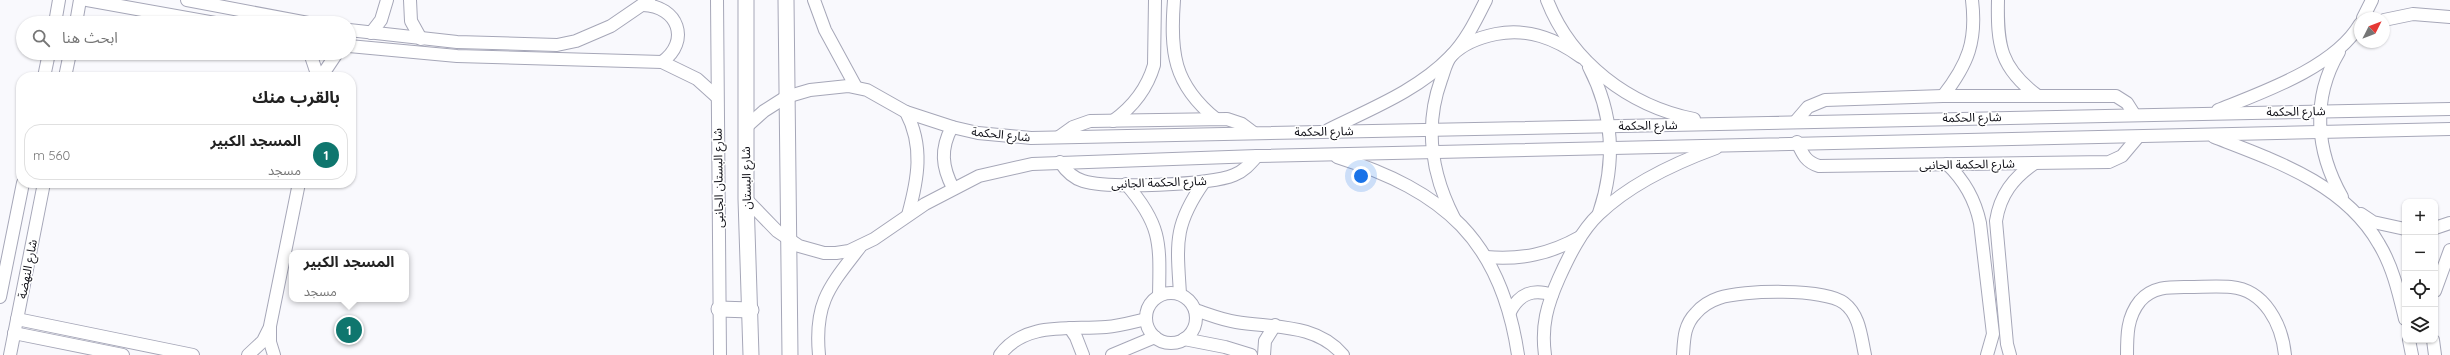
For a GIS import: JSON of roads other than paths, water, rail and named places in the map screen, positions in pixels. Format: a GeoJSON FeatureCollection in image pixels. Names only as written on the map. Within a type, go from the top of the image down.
{"type":"FeatureCollection","features":[{"type":"Feature","properties":{"kind":"street"},"geometry":{"type":"LineString","coordinates":[[56,16],[59,0]]}},
{"type":"Feature","properties":{"kind":"street"},"geometry":{"type":"LineString","coordinates":[[77,16],[80,0]]}},
{"type":"Feature","properties":{"kind":"street"},"geometry":{"type":"LineString","coordinates":[[87,0],[176,16]]}},
{"type":"Feature","properties":{"kind":"street"},"geometry":{"type":"LineString","coordinates":[[187,0],[216,3],[276,16]]}},
{"type":"Feature","properties":{"kind":"street"},"geometry":{"type":"LineString","coordinates":[[371,33],[381,20],[387,0]]}},
{"type":"Feature","properties":{"kind":"street"},"geometry":{"type":"LineString","coordinates":[[410,0],[410,21],[421,39]]}},
{"type":"Feature","properties":{"kind":"street","name":"شارع البستان الجانبى"},"geometry":{"type":"LineString","coordinates":[[717,0],[720,355]]}},
{"type":"Feature","properties":{"kind":"street","name":"شارع البستان"},"geometry":{"type":"LineString","coordinates":[[746,0],[745,128],[751,355]]}},
{"type":"Feature","properties":{"kind":"street"},"geometry":{"type":"LineString","coordinates":[[786,0],[790,355]]}},
{"type":"Feature","properties":{"kind":"street"},"geometry":{"type":"LineString","coordinates":[[745,128],[764,111],[786,97],[816,90],[856,87],[825,30],[814,0]]}},
{"type":"Feature","properties":{"kind":"street"},"geometry":{"type":"LineString","coordinates":[[1113,121],[1136,101],[1151,75],[1154,65],[1154,0]]}},
{"type":"Feature","properties":{"kind":"street"},"geometry":{"type":"LineString","coordinates":[[1174,0],[1176,66],[1188,90],[1216,119]]}},
{"type":"Feature","properties":{"kind":"street"},"geometry":{"type":"LineString","coordinates":[[1454,218],[1442,192],[1432,152],[1431,129],[1435,99],[1451,56],[1471,28],[1486,0]]}},
{"type":"Feature","properties":{"kind":"street"},"geometry":{"type":"LineString","coordinates":[[1547,0],[1565,36],[1584,60],[1601,94],[1609,126],[1611,148],[1608,182],[1599,214]]}},
{"type":"Feature","properties":{"kind":"street"},"geometry":{"type":"LineString","coordinates":[[1944,96],[1966,62],[1972,43],[1974,19],[1972,0]]}},
{"type":"Feature","properties":{"kind":"street"},"geometry":{"type":"LineString","coordinates":[[1998,0],[1999,43],[2006,64],[2020,83],[2038,96]]}},
{"type":"Feature","properties":{"kind":"street"},"geometry":{"type":"LineString","coordinates":[[2366,12],[2372,0]]}},
{"type":"Feature","properties":{"kind":"street"},"geometry":{"type":"LineString","coordinates":[[356,31],[457,42],[557,45],[576,41],[611,26],[646,3],[664,9],[672,16],[677,26],[678,36],[676,46],[670,55],[662,62]]}},
{"type":"Feature","properties":{"kind":"street"},"geometry":{"type":"LineString","coordinates":[[2390,19],[2414,14],[2450,17]]}},
{"type":"Feature","properties":{"kind":"street"},"geometry":{"type":"LineString","coordinates":[[2354,31],[2345,42],[2324,84],[2320,111],[2320,132],[2324,156],[2331,178],[2343,199],[2368,227],[2389,264],[2402,309]]}},
{"type":"Feature","properties":{"kind":"street"},"geometry":{"type":"LineString","coordinates":[[1325,131],[1420,82],[1468,44],[1486,36],[1506,32],[1526,32],[1546,36],[1564,45],[1615,85],[1646,103],[1679,116],[1714,123]]}},
{"type":"Feature","properties":{"kind":"street"},"geometry":{"type":"LineString","coordinates":[[2211,112],[2311,67],[2354,35]]}},
{"type":"Feature","properties":{"kind":"street"},"geometry":{"type":"LineString","coordinates":[[457,42],[457,56]]}},
{"type":"Feature","properties":{"kind":"street"},"geometry":{"type":"LineString","coordinates":[[356,47],[457,56],[662,62],[692,76],[717,97]]}},
{"type":"Feature","properties":{"kind":"street"},"geometry":{"type":"LineString","coordinates":[[45,72],[48,60]]}},
{"type":"Feature","properties":{"kind":"street"},"geometry":{"type":"LineString","coordinates":[[66,72],[69,60]]}},
{"type":"Feature","properties":{"kind":"street"},"geometry":{"type":"LineString","coordinates":[[313,60],[318,72]]}},
{"type":"Feature","properties":{"kind":"street"},"geometry":{"type":"LineString","coordinates":[[324,72],[332,60]]}},
{"type":"Feature","properties":{"kind":"street","name":"شارع الحكمة"},"geometry":{"type":"LineString","coordinates":[[856,87],[867,90],[906,112],[952,127],[1005,137],[1609,126],[2211,112],[2450,109]]}},
{"type":"Feature","properties":{"kind":"street"},"geometry":{"type":"LineString","coordinates":[[1796,121],[1808,107],[1825,100],[1944,96],[2116,96],[2127,103],[2134,114]]}},
{"type":"Feature","properties":{"kind":"street"},"geometry":{"type":"LineString","coordinates":[[906,112],[916,137],[919,166],[908,215]]}},
{"type":"Feature","properties":{"kind":"street"},"geometry":{"type":"LineString","coordinates":[[1058,137],[1081,123],[1113,121],[1216,119],[1235,121],[1254,133]]}},
{"type":"Feature","properties":{"kind":"street"},"geometry":{"type":"LineString","coordinates":[[952,127],[944,147],[943,157],[944,167],[953,188]]}},
{"type":"Feature","properties":{"kind":"street","name":"شارع الحكمة"},"geometry":{"type":"LineString","coordinates":[[861,246],[953,188],[979,176],[1006,168],[1060,162],[1797,142],[2138,137],[2450,129]]}},
{"type":"Feature","properties":{"kind":"street"},"geometry":{"type":"LineString","coordinates":[[2209,135],[2294,170],[2343,199]]}},
{"type":"Feature","properties":{"kind":"street","name":"شارع الحكمة الجانبى"},"geometry":{"type":"LineString","coordinates":[[1797,142],[1803,157],[1810,163],[1819,166],[2035,163],[2116,160],[2138,137]]}},
{"type":"Feature","properties":{"kind":"street"},"geometry":{"type":"LineString","coordinates":[[1545,355],[1544,321],[1552,295],[1581,236],[1599,214],[1621,195],[1658,174],[1698,155],[1726,145]]}},
{"type":"Feature","properties":{"kind":"street"},"geometry":{"type":"LineString","coordinates":[[1328,154],[1396,180],[1436,204],[1454,218],[1486,257],[1504,293],[1510,312],[1518,355]]}},
{"type":"Feature","properties":{"kind":"street","name":"شارع الحكمة الجانبى"},"geometry":{"type":"LineString","coordinates":[[1060,162],[1065,170],[1082,181],[1126,184],[1204,182],[1224,178],[1243,171],[1257,156]]}},
{"type":"Feature","properties":{"kind":"street"},"geometry":{"type":"LineString","coordinates":[[2010,355],[1996,221],[1998,207],[2004,194],[2023,172],[2035,163]]}},
{"type":"Feature","properties":{"kind":"street"},"geometry":{"type":"LineString","coordinates":[[1948,164],[1966,184],[1977,209],[1980,223],[1993,334],[1992,343],[1987,355]]}},
{"type":"Feature","properties":{"kind":"street"},"geometry":{"type":"LineString","coordinates":[[1180,294],[1178,233],[1188,206],[1204,182]]}},
{"type":"Feature","properties":{"kind":"street"},"geometry":{"type":"LineString","coordinates":[[1126,184],[1145,208],[1158,234],[1160,245],[1160,295]]}},
{"type":"Feature","properties":{"kind":"street","name":"شارع النهضة"},"geometry":{"type":"LineString","coordinates":[[0,297],[22,188]]}},
{"type":"Feature","properties":{"kind":"street","name":"شارع النهضة"},"geometry":{"type":"LineString","coordinates":[[10,355],[43,188]]}},
{"type":"Feature","properties":{"kind":"street"},"geometry":{"type":"LineString","coordinates":[[274,355],[270,342],[270,326],[298,188]]}},
{"type":"Feature","properties":{"kind":"street"},"geometry":{"type":"LineString","coordinates":[[746,199],[766,221],[799,246],[824,253],[849,251],[861,246]]}},
{"type":"Feature","properties":{"kind":"street"},"geometry":{"type":"LineString","coordinates":[[2354,211],[2374,222],[2402,228]]}},
{"type":"Feature","properties":{"kind":"street"},"geometry":{"type":"LineString","coordinates":[[2438,227],[2450,223]]}},
{"type":"Feature","properties":{"kind":"street"},"geometry":{"type":"LineString","coordinates":[[1486,257],[1519,258],[1535,255],[1551,251],[1581,236]]}},
{"type":"Feature","properties":{"kind":"street"},"geometry":{"type":"LineString","coordinates":[[819,355],[818,319],[822,305],[835,278],[861,246]]}},
{"type":"Feature","properties":{"kind":"street"},"geometry":{"type":"LineString","coordinates":[[2438,283],[2450,250]]}},
{"type":"Feature","properties":{"kind":"street"},"geometry":{"type":"LineString","coordinates":[[2127,355],[2128,324],[2133,311],[2141,299],[2152,291],[2166,287],[2232,287],[2253,295],[2272,314],[2280,329],[2285,355]]}},
{"type":"Feature","properties":{"kind":"street"},"geometry":{"type":"LineString","coordinates":[[1170,292],[1180,294],[1189,300],[1195,310],[1196,321],[1192,331],[1184,339],[1175,343],[1164,342],[1155,337],[1148,329],[1146,319],[1147,310],[1152,301],[1160,295],[1170,292]]}},
{"type":"Feature","properties":{"kind":"street"},"geometry":{"type":"LineString","coordinates":[[1510,312],[1514,304],[1527,294],[1540,292],[1552,295]]}},
{"type":"Feature","properties":{"kind":"street"},"geometry":{"type":"LineString","coordinates":[[1683,355],[1684,332],[1689,321],[1706,304],[1731,295],[1794,293],[1826,295],[1844,303],[1857,319],[1865,355]]}},
{"type":"Feature","properties":{"kind":"street"},"geometry":{"type":"LineString","coordinates":[[719,309],[751,310]]}},
{"type":"Feature","properties":{"kind":"street"},"geometry":{"type":"LineString","coordinates":[[1195,310],[1234,322],[1293,328],[1311,334],[1328,343],[1342,355]]}},
{"type":"Feature","properties":{"kind":"street"},"geometry":{"type":"LineString","coordinates":[[17,319],[188,354]]}},
{"type":"Feature","properties":{"kind":"street"},"geometry":{"type":"LineString","coordinates":[[1000,355],[1016,340],[1033,332],[1052,328],[1107,327],[1146,319]]}},
{"type":"Feature","properties":{"kind":"street"},"geometry":{"type":"LineString","coordinates":[[1264,355],[1265,341],[1274,325]]}},
{"type":"Feature","properties":{"kind":"street"},"geometry":{"type":"LineString","coordinates":[[248,355],[263,341],[270,326]]}},
{"type":"Feature","properties":{"kind":"street"},"geometry":{"type":"LineString","coordinates":[[1070,328],[1076,337],[1083,355]]}},
{"type":"Feature","properties":{"kind":"street"},"geometry":{"type":"LineString","coordinates":[[14,333],[122,355]]}},
{"type":"Feature","properties":{"kind":"street"},"geometry":{"type":"LineString","coordinates":[[1112,355],[1155,337]]}},
{"type":"Feature","properties":{"kind":"street"},"geometry":{"type":"LineString","coordinates":[[1184,339],[1226,347],[1251,355]]}},
{"type":"Feature","properties":{"kind":"street"},"geometry":{"type":"LineString","coordinates":[[2410,343],[2412,355]]}},
{"type":"Feature","properties":{"kind":"street"},"geometry":{"type":"LineString","coordinates":[[2432,355],[2433,343]]}},
{"type":"Feature","properties":{"kind":"street"},"geometry":{"type":"LineString","coordinates":[[1990,355],[2003,355]]}},
{"type":"Feature","properties":{"kind":"place","name":"المسجد الكبير"},"geometry":{"type":"Point","coordinates":[349,330]}}]}
